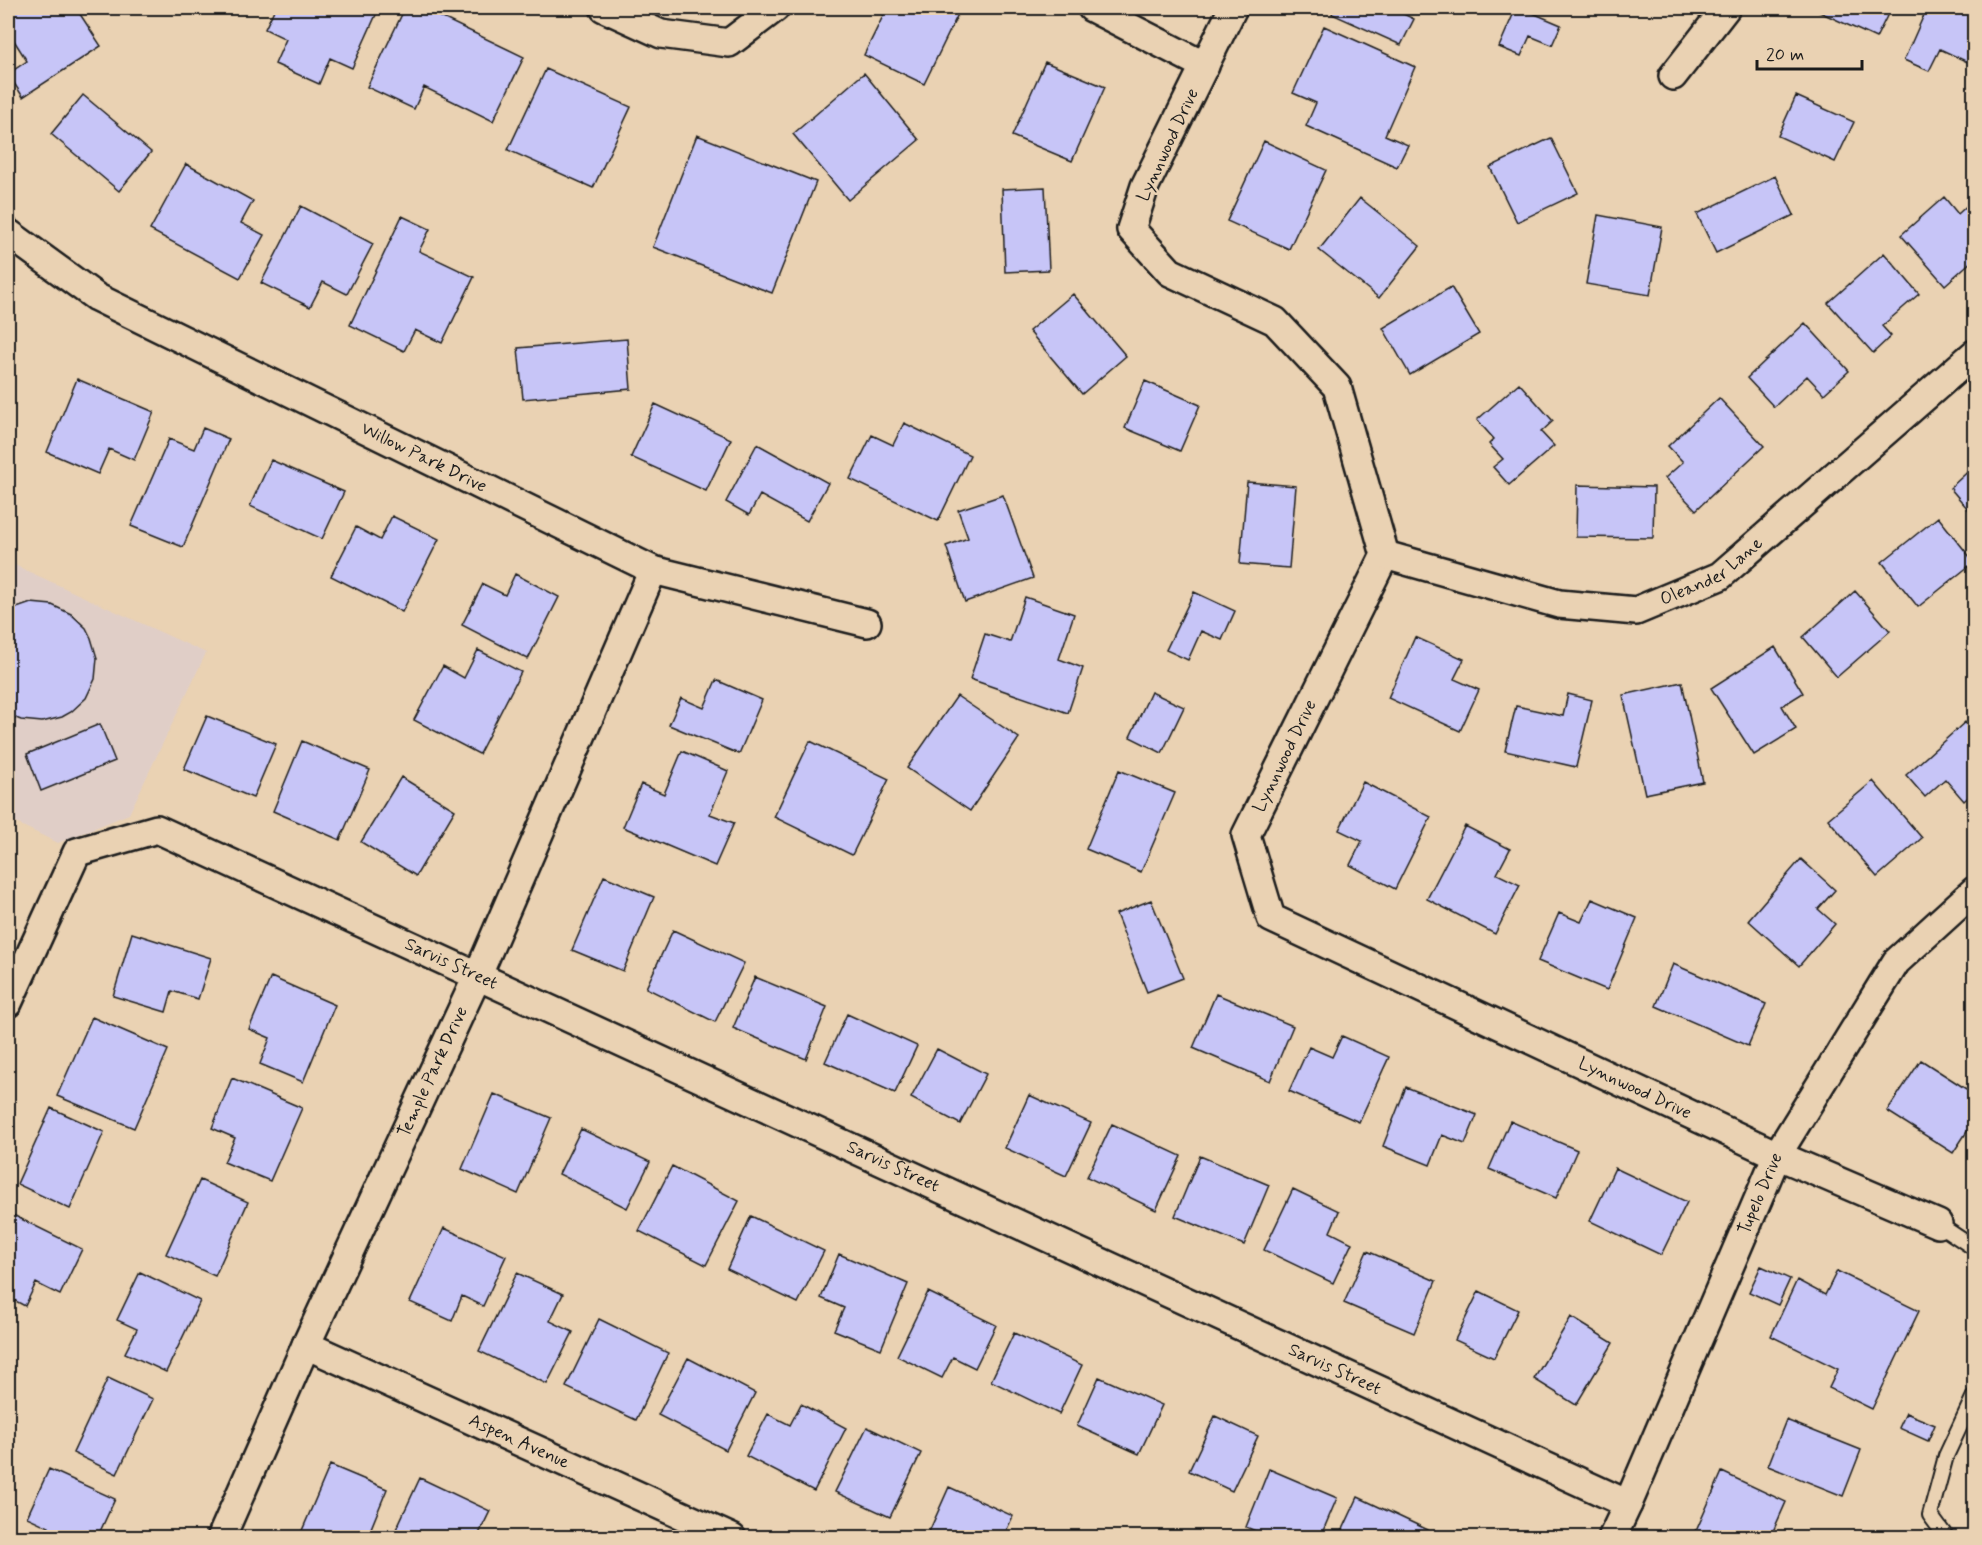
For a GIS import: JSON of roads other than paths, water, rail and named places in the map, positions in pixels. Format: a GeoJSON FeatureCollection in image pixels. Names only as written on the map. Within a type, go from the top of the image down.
{"type":"FeatureCollection","features":[{"type":"Feature","properties":{"kind":"street"},"geometry":{"type":"LineString","coordinates":[[604,8],[661,34],[729,43],[775,8]]}},
{"type":"Feature","properties":{"kind":"street"},"geometry":{"type":"LineString","coordinates":[[1092,8],[1205,66]]}},
{"type":"Feature","properties":{"kind":"street","name":"Lynnwood Drive"},"geometry":{"type":"LineString","coordinates":[[1233,8],[1145,186],[1131,229],[1170,272],[1275,321],[1337,387],[1385,555],[1246,835],[1271,918],[1777,1155],[1938,1224]]}},
{"type":"Feature","properties":{"kind":"street"},"geometry":{"type":"LineString","coordinates":[[1673,76],[1726,8]]}},
{"type":"Feature","properties":{"kind":"street","name":"Willow Park Drive"},"geometry":{"type":"LineString","coordinates":[[8,233],[96,297],[653,570],[867,623]]}},
{"type":"Feature","properties":{"kind":"street","name":"Oleander Lane"},"geometry":{"type":"LineString","coordinates":[[1385,555],[1558,604],[1636,611],[1720,576],[1974,354]]}},
{"type":"Feature","properties":{"kind":"street","name":"Temple Park Drive"},"geometry":{"type":"LineString","coordinates":[[221,1538],[306,1345],[477,977],[653,570]]}},
{"type":"Feature","properties":{"kind":"street","name":"Sarvis Street"},"geometry":{"type":"LineString","coordinates":[[8,1003],[77,852],[157,829],[1628,1503]]}},
{"type":"Feature","properties":{"kind":"street","name":"Tupelo Drive"},"geometry":{"type":"LineString","coordinates":[[1612,1538],[1777,1155],[1896,962],[1974,891]]}},
{"type":"Feature","properties":{"kind":"street","name":"Aspen Avenue"},"geometry":{"type":"LineString","coordinates":[[306,1345],[732,1538]]}},
{"type":"Feature","properties":{"kind":"lane"},"geometry":{"type":"LineString","coordinates":[[1938,1224],[1974,1248]]}},
{"type":"Feature","properties":{"kind":"lane"},"geometry":{"type":"LineString","coordinates":[[1947,1538],[1930,1515],[1946,1456],[1974,1396]]}}]}
